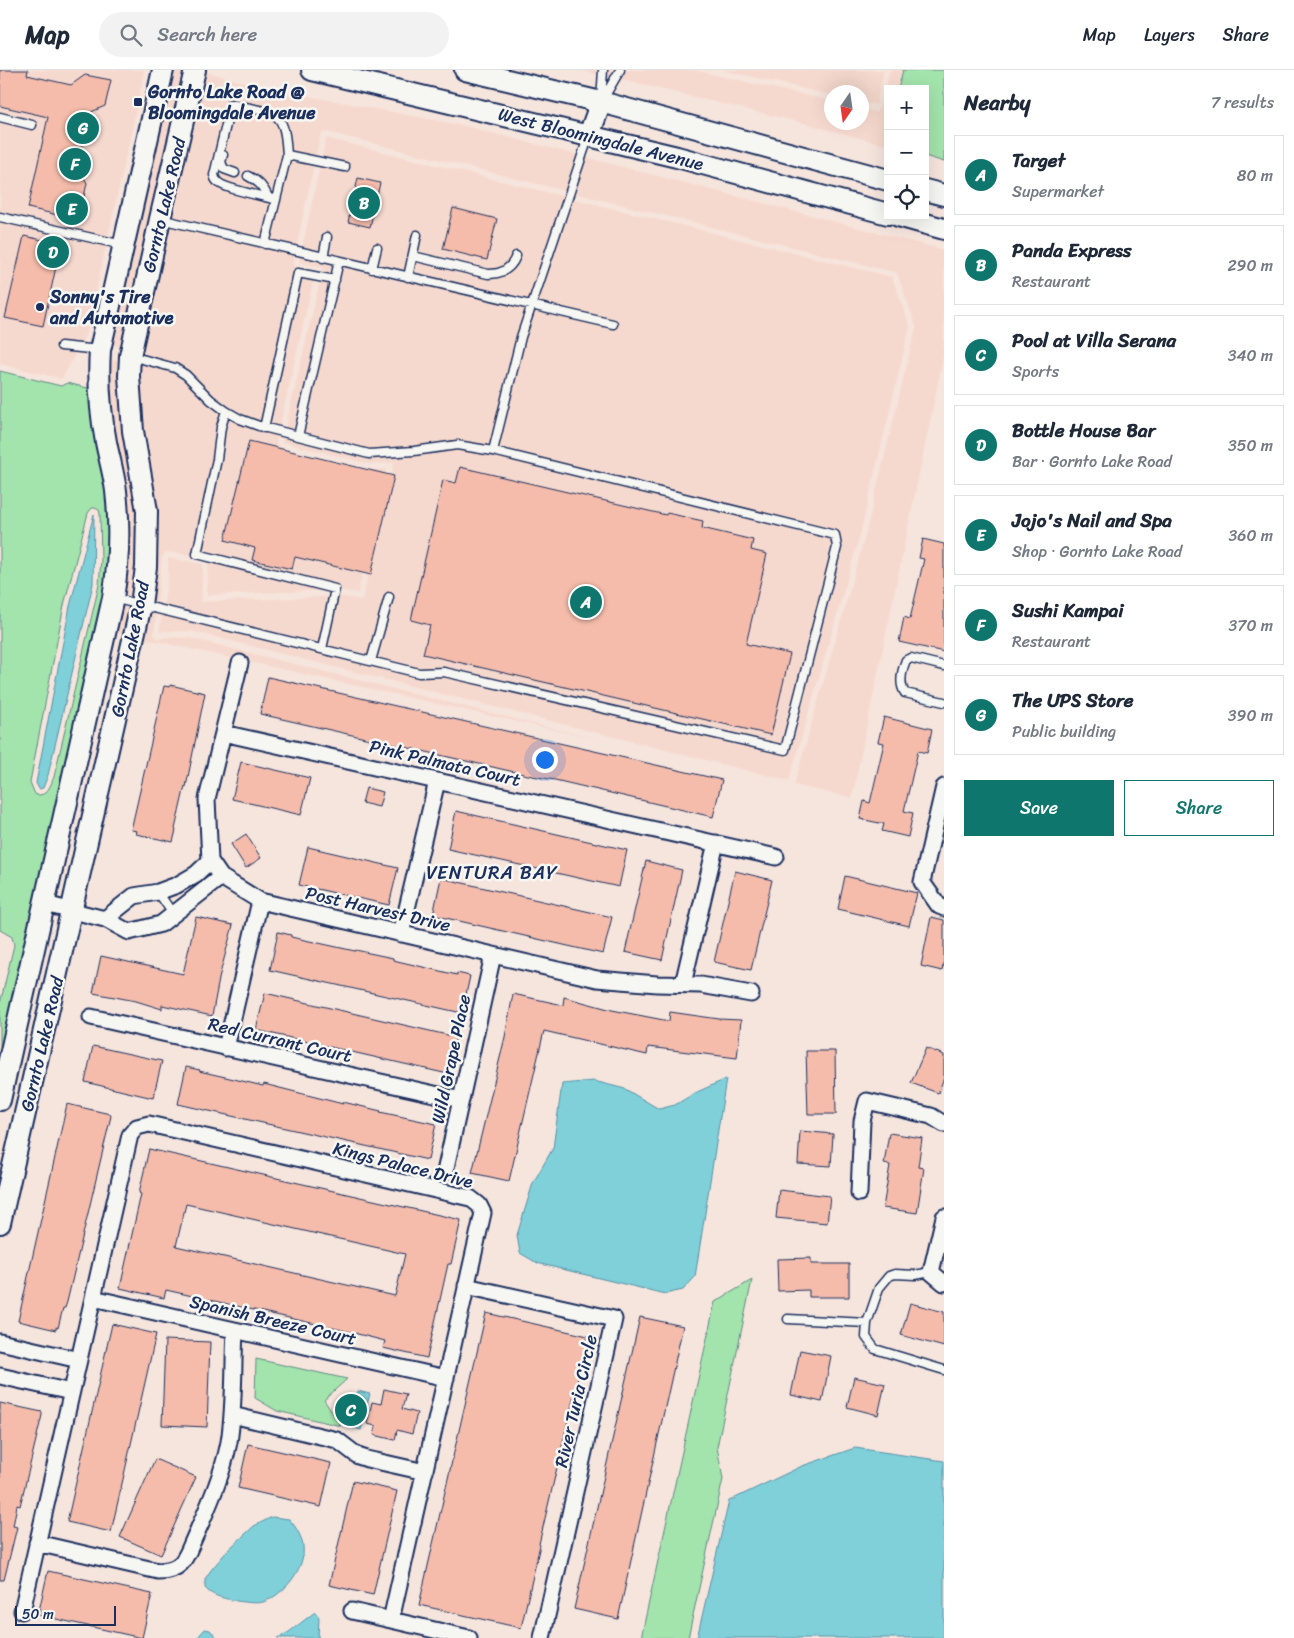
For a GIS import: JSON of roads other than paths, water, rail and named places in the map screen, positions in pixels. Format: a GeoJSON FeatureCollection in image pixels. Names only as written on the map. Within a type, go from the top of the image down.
{"type":"FeatureCollection","features":[{"type":"Feature","properties":{"kind":"street","name":"Gornto Lake Road"},"geometry":{"type":"LineString","coordinates":[[0,1100],[113,598],[118,556],[118,524],[115,489],[99,391],[100,350],[163,70]]}},
{"type":"Feature","properties":{"kind":"street","name":"Gornto Lake Road"},"geometry":{"type":"LineString","coordinates":[[0,1223],[141,605],[146,567],[147,511],[133,431],[129,376],[130,356],[195,70]]}},
{"type":"Feature","properties":{"kind":"street","name":"West Bloomingdale Avenue"},"geometry":{"type":"LineString","coordinates":[[312,70],[589,135],[884,213]]}},
{"type":"Feature","properties":{"kind":"street","name":"West Bloomingdale Avenue"},"geometry":{"type":"LineString","coordinates":[[465,70],[601,102],[884,179]]}},
{"type":"Feature","properties":{"kind":"street"},"geometry":{"type":"LineString","coordinates":[[589,135],[601,102]]}},
{"type":"Feature","properties":{"kind":"street"},"geometry":{"type":"LineString","coordinates":[[929,191],[944,195]]}},
{"type":"Feature","properties":{"kind":"street"},"geometry":{"type":"LineString","coordinates":[[912,220],[944,229]]}},
{"type":"Feature","properties":{"kind":"street"},"geometry":{"type":"LineString","coordinates":[[100,350],[130,356]]}},
{"type":"Feature","properties":{"kind":"street"},"geometry":{"type":"LineString","coordinates":[[105,919],[134,896],[158,892],[177,885],[196,874],[210,861],[207,799],[240,663]]}},
{"type":"Feature","properties":{"kind":"street","name":"Pink Palmata Court"},"geometry":{"type":"LineString","coordinates":[[223,733],[776,857]]}},
{"type":"Feature","properties":{"kind":"street"},"geometry":{"type":"LineString","coordinates":[[401,934],[437,781]]}},
{"type":"Feature","properties":{"kind":"street"},"geometry":{"type":"LineString","coordinates":[[944,787],[922,882],[939,906],[944,908]]}},
{"type":"Feature","properties":{"kind":"street"},"geometry":{"type":"LineString","coordinates":[[683,984],[716,843]]}},
{"type":"Feature","properties":{"kind":"street","name":"Post Harvest Drive"},"geometry":{"type":"LineString","coordinates":[[210,861],[221,876],[260,901],[597,979],[700,985],[751,994]]}},
{"type":"Feature","properties":{"kind":"street"},"geometry":{"type":"LineString","coordinates":[[45,904],[105,919],[129,932],[161,924],[221,876]]}},
{"type":"Feature","properties":{"kind":"street"},"geometry":{"type":"LineString","coordinates":[[226,1048],[260,901]]}},
{"type":"Feature","properties":{"kind":"street","name":"Wild Grape Place"},"geometry":{"type":"LineString","coordinates":[[445,1172],[493,955]]}},
{"type":"Feature","properties":{"kind":"street","name":"Red Currant Court"},"geometry":{"type":"LineString","coordinates":[[91,1016],[461,1100]]}},
{"type":"Feature","properties":{"kind":"street"},"geometry":{"type":"LineString","coordinates":[[859,1193],[862,1121],[868,1101],[931,1116],[944,1124]]}},
{"type":"Feature","properties":{"kind":"street","name":"Kings Palace Drive"},"geometry":{"type":"LineString","coordinates":[[22,1611],[130,1135],[137,1127],[149,1124],[470,1198],[479,1205],[483,1213],[391,1620]]}},
{"type":"Feature","properties":{"kind":"street"},"geometry":{"type":"LineString","coordinates":[[944,1217],[931,1272],[941,1282],[944,1282]]}},
{"type":"Feature","properties":{"kind":"street","name":"River Turia Circle"},"geometry":{"type":"LineString","coordinates":[[466,1286],[614,1319],[542,1638]]}},
{"type":"Feature","properties":{"kind":"street","name":"Spanish Breeze Court"},"geometry":{"type":"LineString","coordinates":[[93,1298],[446,1378]]}},
{"type":"Feature","properties":{"kind":"street"},"geometry":{"type":"LineString","coordinates":[[37,1543],[158,1571],[170,1571],[181,1566],[222,1469],[229,1442],[232,1415],[235,1330]]}},
{"type":"Feature","properties":{"kind":"street"},"geometry":{"type":"LineString","coordinates":[[0,1342],[79,1360]]}},
{"type":"Feature","properties":{"kind":"street"},"geometry":{"type":"LineString","coordinates":[[0,1376],[72,1392]]}},
{"type":"Feature","properties":{"kind":"street"},"geometry":{"type":"LineString","coordinates":[[232,1415],[337,1440],[358,1456],[425,1472]]}},
{"type":"Feature","properties":{"kind":"street"},"geometry":{"type":"LineString","coordinates":[[352,1611],[470,1638]]}},
{"type":"Feature","properties":{"kind":"lane"},"geometry":{"type":"LineString","coordinates":[[601,102],[603,70]]}},
{"type":"Feature","properties":{"kind":"lane"},"geometry":{"type":"LineString","coordinates":[[601,102],[620,70]]}},
{"type":"Feature","properties":{"kind":"lane"},"geometry":{"type":"LineString","coordinates":[[230,108],[272,114],[278,117],[283,129],[287,155],[265,244]]}},
{"type":"Feature","properties":{"kind":"lane"},"geometry":{"type":"LineString","coordinates":[[230,108],[231,118],[222,162],[224,169],[235,173]]}},
{"type":"Feature","properties":{"kind":"lane"},"geometry":{"type":"LineString","coordinates":[[230,108],[214,175],[216,181],[228,187],[268,196],[276,200]]}},
{"type":"Feature","properties":{"kind":"lane"},"geometry":{"type":"LineString","coordinates":[[0,118],[32,125]]}},
{"type":"Feature","properties":{"kind":"lane"},"geometry":{"type":"LineString","coordinates":[[493,451],[521,336],[589,135]]}},
{"type":"Feature","properties":{"kind":"lane"},"geometry":{"type":"LineString","coordinates":[[287,155],[345,168]]}},
{"type":"Feature","properties":{"kind":"lane"},"geometry":{"type":"LineString","coordinates":[[248,176],[261,185],[268,196]]}},
{"type":"Feature","properties":{"kind":"lane"},"geometry":{"type":"LineString","coordinates":[[0,217],[123,245]]}},
{"type":"Feature","properties":{"kind":"lane"},"geometry":{"type":"LineString","coordinates":[[160,219],[613,324]]}},
{"type":"Feature","properties":{"kind":"lane"},"geometry":{"type":"LineString","coordinates":[[323,258],[328,236]]}},
{"type":"Feature","properties":{"kind":"lane"},"geometry":{"type":"LineString","coordinates":[[408,277],[417,236]]}},
{"type":"Feature","properties":{"kind":"lane"},"geometry":{"type":"LineString","coordinates":[[372,269],[377,248]]}},
{"type":"Feature","properties":{"kind":"lane"},"geometry":{"type":"LineString","coordinates":[[412,256],[488,274],[499,273],[508,268],[512,265],[516,256]]}},
{"type":"Feature","properties":{"kind":"lane"},"geometry":{"type":"LineString","coordinates":[[298,436],[339,261]]}},
{"type":"Feature","properties":{"kind":"lane"},"geometry":{"type":"LineString","coordinates":[[264,428],[298,273],[335,280]]}},
{"type":"Feature","properties":{"kind":"lane"},"geometry":{"type":"LineString","coordinates":[[61,346],[100,350]]}},
{"type":"Feature","properties":{"kind":"lane"},"geometry":{"type":"LineString","coordinates":[[113,598],[418,672],[444,672],[785,750],[837,547],[835,535],[493,451],[457,445],[414,452],[369,454],[264,428],[240,419],[226,411],[186,375],[175,368],[130,356]]}},
{"type":"Feature","properties":{"kind":"lane"},"geometry":{"type":"LineString","coordinates":[[226,411],[221,427],[218,459],[197,554],[335,589],[322,649]]}},
{"type":"Feature","properties":{"kind":"lane"},"geometry":{"type":"LineString","coordinates":[[371,661],[388,597]]}},
{"type":"Feature","properties":{"kind":"lane"},"geometry":{"type":"LineString","coordinates":[[944,666],[911,658],[906,660],[901,684],[905,693],[944,702]]}},
{"type":"Feature","properties":{"kind":"lane"},"geometry":{"type":"LineString","coordinates":[[158,892],[173,914]]}},
{"type":"Feature","properties":{"kind":"lane"},"geometry":{"type":"LineString","coordinates":[[931,1272],[916,1275],[895,1274],[889,1276],[879,1288],[867,1323],[866,1336],[875,1349],[944,1370]]}},
{"type":"Feature","properties":{"kind":"lane"},"geometry":{"type":"LineString","coordinates":[[788,1319],[867,1323]]}},
{"type":"Feature","properties":{"kind":"water"},"geometry":{"type":"Polygon","coordinates":[[[94,514],[93,584],[48,775],[43,788],[39,789],[36,783],[70,606],[94,514]]]}},
{"type":"Feature","properties":{"kind":"water"},"geometry":{"type":"Polygon","coordinates":[[[726,1079],[695,1277],[683,1290],[665,1294],[537,1263],[520,1253],[517,1235],[533,1183],[553,1148],[562,1084],[594,1081],[625,1089],[659,1109],[675,1105],[695,1093],[726,1079]]]}},
{"type":"Feature","properties":{"kind":"water"},"geometry":{"type":"Polygon","coordinates":[[[358,1391],[370,1394],[367,1405],[363,1404],[359,1417],[364,1419],[361,1430],[350,1427],[352,1423],[347,1422],[347,1418],[345,1418],[345,1415],[339,1408],[343,1401],[353,1398],[353,1395],[357,1395],[358,1391]]]}},
{"type":"Feature","properties":{"kind":"water"},"geometry":{"type":"Polygon","coordinates":[[[855,1448],[944,1461],[944,1638],[697,1638],[729,1501],[802,1466],[855,1448]]]}},
{"type":"Feature","properties":{"kind":"water"},"geometry":{"type":"Polygon","coordinates":[[[272,1517],[289,1519],[298,1531],[303,1546],[301,1563],[286,1587],[271,1598],[258,1603],[228,1599],[208,1591],[205,1588],[205,1579],[228,1550],[254,1526],[272,1517]]]}},
{"type":"Feature","properties":{"kind":"water"},"geometry":{"type":"Polygon","coordinates":[[[315,1612],[319,1617],[318,1638],[278,1638],[289,1632],[315,1612]]]}},
{"type":"Feature","properties":{"kind":"water"},"geometry":{"type":"Polygon","coordinates":[[[205,1629],[210,1630],[217,1638],[197,1638],[205,1629]]]}},
{"type":"Feature","properties":{"kind":"place","name":"Gornto Lake Road @ Bloomingdale Avenue"},"geometry":{"type":"Point","coordinates":[138,102]}},
{"type":"Feature","properties":{"kind":"place","name":"The UPS Store"},"geometry":{"type":"Point","coordinates":[83,128]}},
{"type":"Feature","properties":{"kind":"place","name":"Sushi Kampai"},"geometry":{"type":"Point","coordinates":[75,164]}},
{"type":"Feature","properties":{"kind":"place","name":"Panda Express"},"geometry":{"type":"Point","coordinates":[364,203]}},
{"type":"Feature","properties":{"kind":"place","name":"Jojo's Nail and Spa"},"geometry":{"type":"Point","coordinates":[72,209]}},
{"type":"Feature","properties":{"kind":"place","name":"Bottle House Bar"},"geometry":{"type":"Point","coordinates":[53,252]}},
{"type":"Feature","properties":{"kind":"place","name":"Sonny's Tire and Automotive"},"geometry":{"type":"Point","coordinates":[40,307]}},
{"type":"Feature","properties":{"kind":"place","name":"Target"},"geometry":{"type":"Point","coordinates":[586,602]}},
{"type":"Feature","properties":{"kind":"place","name":"Pool at Villa Serana"},"geometry":{"type":"Point","coordinates":[351,1410]}},
{"type":"Feature","properties":{"kind":"district","name":"VENTURA BAY"},"geometry":{"type":"Point","coordinates":[492,872]}}]}
